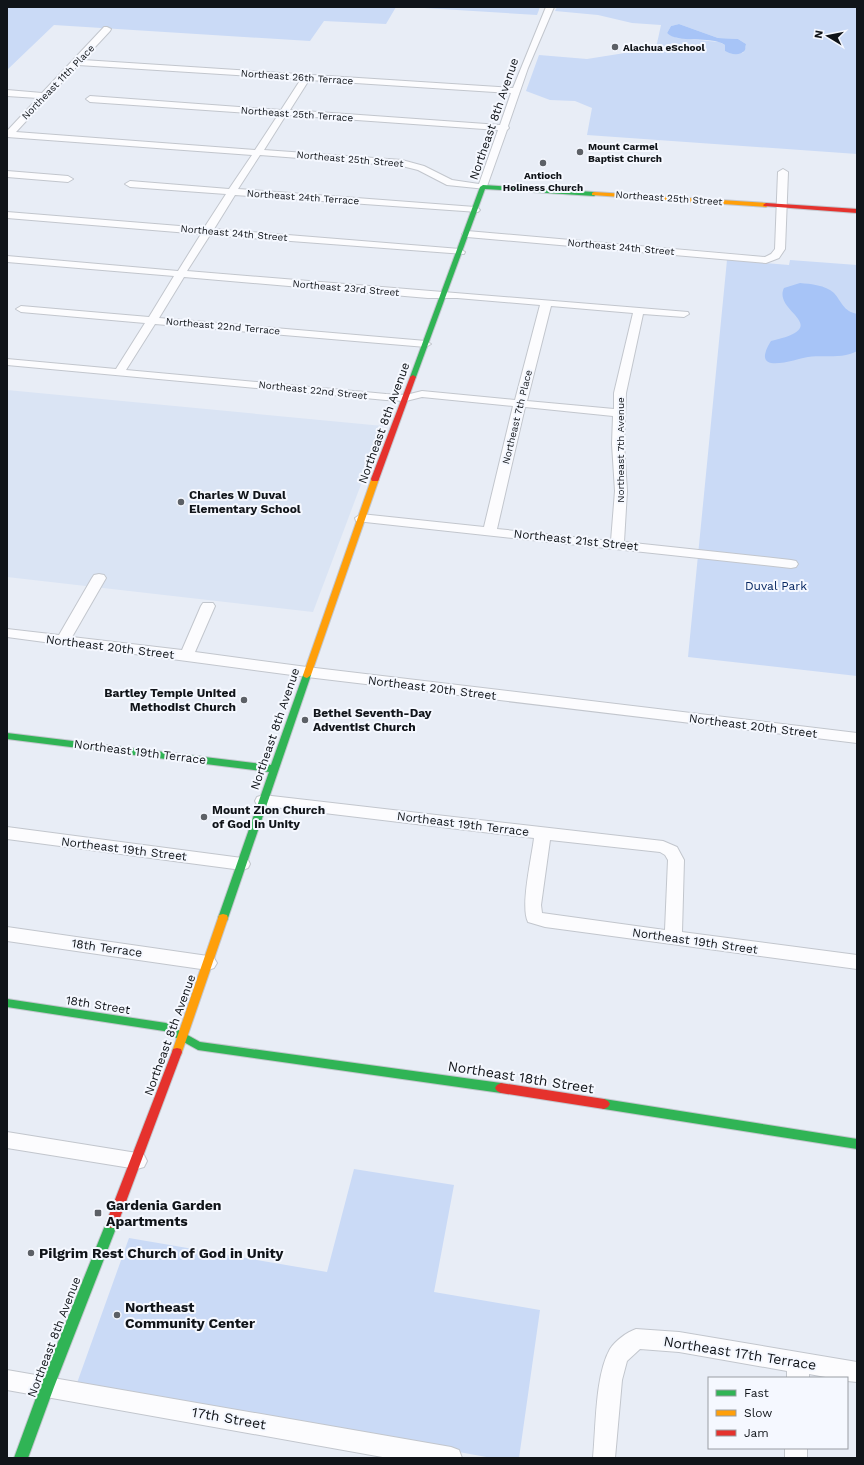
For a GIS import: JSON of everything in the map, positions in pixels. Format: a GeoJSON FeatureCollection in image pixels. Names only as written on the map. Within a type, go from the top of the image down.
{"type":"FeatureCollection","features":[{"type":"Feature","properties":{"kind":"street","name":"Northeast 8th Avenue"},"geometry":{"type":"LineString","coordinates":[[21,1458],[47,1387],[137,1161],[208,963],[361,518],[476,210],[529,55],[550,7]]}},
{"type":"Feature","properties":{"kind":"street","name":"Northeast 11th Place"},"geometry":{"type":"LineString","coordinates":[[8,134],[107,30]]}},
{"type":"Feature","properties":{"kind":"street","name":"Northeast 26th Terrace"},"geometry":{"type":"LineString","coordinates":[[76,62],[517,91]]}},
{"type":"Feature","properties":{"kind":"street"},"geometry":{"type":"LineString","coordinates":[[120,371],[207,231],[307,78]]}},
{"type":"Feature","properties":{"kind":"street"},"geometry":{"type":"LineString","coordinates":[[7,94],[44,96]]}},
{"type":"Feature","properties":{"kind":"street","name":"Northeast 25th Terrace"},"geometry":{"type":"LineString","coordinates":[[90,99],[505,128]]}},
{"type":"Feature","properties":{"kind":"street","name":"Northeast 25th Street"},"geometry":{"type":"LineString","coordinates":[[8,134],[402,163],[421,168],[450,183],[484,187],[857,211]]}},
{"type":"Feature","properties":{"kind":"street"},"geometry":{"type":"LineString","coordinates":[[780,206],[783,172]]}},
{"type":"Feature","properties":{"kind":"street"},"geometry":{"type":"LineString","coordinates":[[7,174],[68,179]]}},
{"type":"Feature","properties":{"kind":"street","name":"Northeast 24th Terrace"},"geometry":{"type":"LineString","coordinates":[[130,184],[476,210]]}},
{"type":"Feature","properties":{"kind":"street","name":"Northeast 24th Street"},"geometry":{"type":"LineString","coordinates":[[467,234],[766,260],[775,256],[780,249],[780,206]]}},
{"type":"Feature","properties":{"kind":"street","name":"Northeast 24th Street"},"geometry":{"type":"LineString","coordinates":[[7,215],[460,252]]}},
{"type":"Feature","properties":{"kind":"street","name":"Northeast 23rd Street"},"geometry":{"type":"LineString","coordinates":[[7,259],[684,314]]}},
{"type":"Feature","properties":{"kind":"street","name":"Northeast 7th Place"},"geometry":{"type":"LineString","coordinates":[[490,531],[519,404],[546,303]]}},
{"type":"Feature","properties":{"kind":"street","name":"Northeast 22nd Terrace"},"geometry":{"type":"LineString","coordinates":[[21,309],[426,344]]}},
{"type":"Feature","properties":{"kind":"street","name":"Northeast 7th Avenue"},"geometry":{"type":"LineString","coordinates":[[617,545],[621,492],[618,444],[620,392],[639,310]]}},
{"type":"Feature","properties":{"kind":"street","name":"Northeast 22nd Street"},"geometry":{"type":"LineString","coordinates":[[7,362],[120,371],[386,397],[406,398],[422,394],[619,413]]}},
{"type":"Feature","properties":{"kind":"street","name":"Northeast 21st Street"},"geometry":{"type":"LineString","coordinates":[[361,518],[791,564]]}},
{"type":"Feature","properties":{"kind":"street"},"geometry":{"type":"LineString","coordinates":[[63,641],[100,578]]}},
{"type":"Feature","properties":{"kind":"street"},"geometry":{"type":"LineString","coordinates":[[186,656],[208,606]]}},
{"type":"Feature","properties":{"kind":"street","name":"Northeast 20th Street"},"geometry":{"type":"LineString","coordinates":[[7,633],[307,672],[857,738]]}},
{"type":"Feature","properties":{"kind":"street","name":"Northeast 19th Terrace"},"geometry":{"type":"LineString","coordinates":[[7,736],[274,769]]}},
{"type":"Feature","properties":{"kind":"street","name":"Northeast 19th Terrace"},"geometry":{"type":"LineString","coordinates":[[263,801],[663,847],[670,852],[676,860],[673,937]]}},
{"type":"Feature","properties":{"kind":"street","name":"Northeast 19th Street"},"geometry":{"type":"LineString","coordinates":[[7,833],[242,864]]}},
{"type":"Feature","properties":{"kind":"street","name":"Northeast 19th Street"},"geometry":{"type":"LineString","coordinates":[[543,833],[533,905],[534,917],[545,921],[857,962]]}},
{"type":"Feature","properties":{"kind":"street","name":"18th Terrace"},"geometry":{"type":"LineString","coordinates":[[7,934],[208,963]]}},
{"type":"Feature","properties":{"kind":"street","name":"18th Street"},"geometry":{"type":"LineString","coordinates":[[7,1003],[166,1027],[182,1037]]}},
{"type":"Feature","properties":{"kind":"street","name":"Northeast 18th Street"},"geometry":{"type":"LineString","coordinates":[[182,1037],[198,1046],[478,1084],[857,1144]]}},
{"type":"Feature","properties":{"kind":"street"},"geometry":{"type":"LineString","coordinates":[[7,1140],[137,1161]]}},
{"type":"Feature","properties":{"kind":"street","name":"Northeast 17th Terrace"},"geometry":{"type":"LineString","coordinates":[[604,1458],[611,1380],[618,1355],[636,1339],[679,1342],[798,1370],[857,1372]]}},
{"type":"Feature","properties":{"kind":"street","name":"17th Street"},"geometry":{"type":"LineString","coordinates":[[7,1380],[451,1458]]}},
{"type":"Feature","properties":{"kind":"shaded area","name":"Charles W Duval Elementary School"},"geometry":{"type":"Polygon","coordinates":[[[7,390],[383,426],[313,612],[7,577],[7,390]]]}},
{"type":"Feature","properties":{"kind":"green space"},"geometry":{"type":"Polygon","coordinates":[[[7,7],[396,7],[386,24],[324,21],[310,41],[54,25],[7,70],[7,7]]]}},
{"type":"Feature","properties":{"kind":"green space"},"geometry":{"type":"Polygon","coordinates":[[[408,7],[540,7],[537,15],[408,7]]]}},
{"type":"Feature","properties":{"kind":"green space"},"geometry":{"type":"Polygon","coordinates":[[[557,7],[857,7],[857,154],[587,135],[592,108],[575,101],[550,100],[526,91],[539,55],[587,59],[656,48],[661,25],[632,23],[598,15],[555,11],[557,7]],[[679,24],[671,26],[667,33],[677,38],[719,42],[725,45],[725,51],[731,54],[743,53],[746,44],[738,39],[718,38],[679,24]]]}},
{"type":"Feature","properties":{"kind":"green space","name":"Duval Park"},"geometry":{"type":"Polygon","coordinates":[[[727,260],[789,265],[790,260],[857,265],[857,676],[688,657],[727,260]]]}},
{"type":"Feature","properties":{"kind":"green space"},"geometry":{"type":"Polygon","coordinates":[[[354,1169],[454,1185],[434,1292],[540,1310],[519,1458],[492,1458],[77,1383],[129,1238],[327,1272],[354,1169]]]}},
{"type":"Feature","properties":{"kind":"water"},"geometry":{"type":"Polygon","coordinates":[[[679,24],[718,38],[738,39],[746,44],[745,50],[738,54],[733,54],[725,51],[725,45],[719,42],[711,40],[678,38],[667,33],[671,26],[679,24]]]}},
{"type":"Feature","properties":{"kind":"water"},"geometry":{"type":"Polygon","coordinates":[[[800,283],[818,285],[830,290],[834,293],[843,306],[852,313],[857,314],[857,351],[846,355],[814,356],[782,363],[770,363],[766,360],[765,353],[771,341],[790,335],[799,330],[801,324],[786,304],[783,297],[784,288],[800,283]]]}},
{"type":"Feature","properties":{"kind":"traffic: fast"},"geometry":{"type":"LineString","coordinates":[[413,377],[483,187],[594,194]]}},
{"type":"Feature","properties":{"kind":"traffic: fast"},"geometry":{"type":"LineString","coordinates":[[223,918],[307,675]]}},
{"type":"Feature","properties":{"kind":"traffic: fast"},"geometry":{"type":"LineString","coordinates":[[7,736],[274,769]]}},
{"type":"Feature","properties":{"kind":"traffic: fast"},"geometry":{"type":"LineString","coordinates":[[7,1003],[166,1027],[198,1046],[501,1088]]}},
{"type":"Feature","properties":{"kind":"traffic: fast"},"geometry":{"type":"LineString","coordinates":[[604,1104],[857,1144]]}},
{"type":"Feature","properties":{"kind":"traffic: fast"},"geometry":{"type":"LineString","coordinates":[[21,1458],[47,1387],[112,1223]]}},
{"type":"Feature","properties":{"kind":"traffic: slow"},"geometry":{"type":"LineString","coordinates":[[594,194],[766,205]]}},
{"type":"Feature","properties":{"kind":"traffic: slow"},"geometry":{"type":"LineString","coordinates":[[307,675],[375,479]]}},
{"type":"Feature","properties":{"kind":"traffic: slow"},"geometry":{"type":"LineString","coordinates":[[177,1052],[223,918]]}},
{"type":"Feature","properties":{"kind":"traffic: jam"},"geometry":{"type":"LineString","coordinates":[[766,205],[857,211]]}},
{"type":"Feature","properties":{"kind":"traffic: jam"},"geometry":{"type":"LineString","coordinates":[[375,479],[413,377]]}},
{"type":"Feature","properties":{"kind":"traffic: jam"},"geometry":{"type":"LineString","coordinates":[[112,1223],[177,1052]]}},
{"type":"Feature","properties":{"kind":"traffic: jam"},"geometry":{"type":"LineString","coordinates":[[501,1088],[604,1104]]}},
{"type":"Feature","properties":{"kind":"place","name":"Alachua eSchool"},"geometry":{"type":"Point","coordinates":[615,47]}},
{"type":"Feature","properties":{"kind":"place","name":"Mount Carmel Baptist Church"},"geometry":{"type":"Point","coordinates":[580,152]}},
{"type":"Feature","properties":{"kind":"place","name":"Antioch Holiness Church"},"geometry":{"type":"Point","coordinates":[543,163]}},
{"type":"Feature","properties":{"kind":"place","name":"Charles W Duval Elementary School"},"geometry":{"type":"Point","coordinates":[181,502]}},
{"type":"Feature","properties":{"kind":"place","name":"Bartley Temple United Methodist Church"},"geometry":{"type":"Point","coordinates":[244,700]}},
{"type":"Feature","properties":{"kind":"place","name":"Bethel Seventh-Day Adventist Church"},"geometry":{"type":"Point","coordinates":[305,720]}},
{"type":"Feature","properties":{"kind":"place","name":"Mount Zion Church of God in Unity"},"geometry":{"type":"Point","coordinates":[204,817]}},
{"type":"Feature","properties":{"kind":"place","name":"Gardenia Garden Apartments"},"geometry":{"type":"Point","coordinates":[98,1213]}},
{"type":"Feature","properties":{"kind":"place","name":"Pilgrim Rest Church of God in Unity"},"geometry":{"type":"Point","coordinates":[31,1253]}},
{"type":"Feature","properties":{"kind":"place","name":"Northeast Community Center"},"geometry":{"type":"Point","coordinates":[117,1315]}}]}
